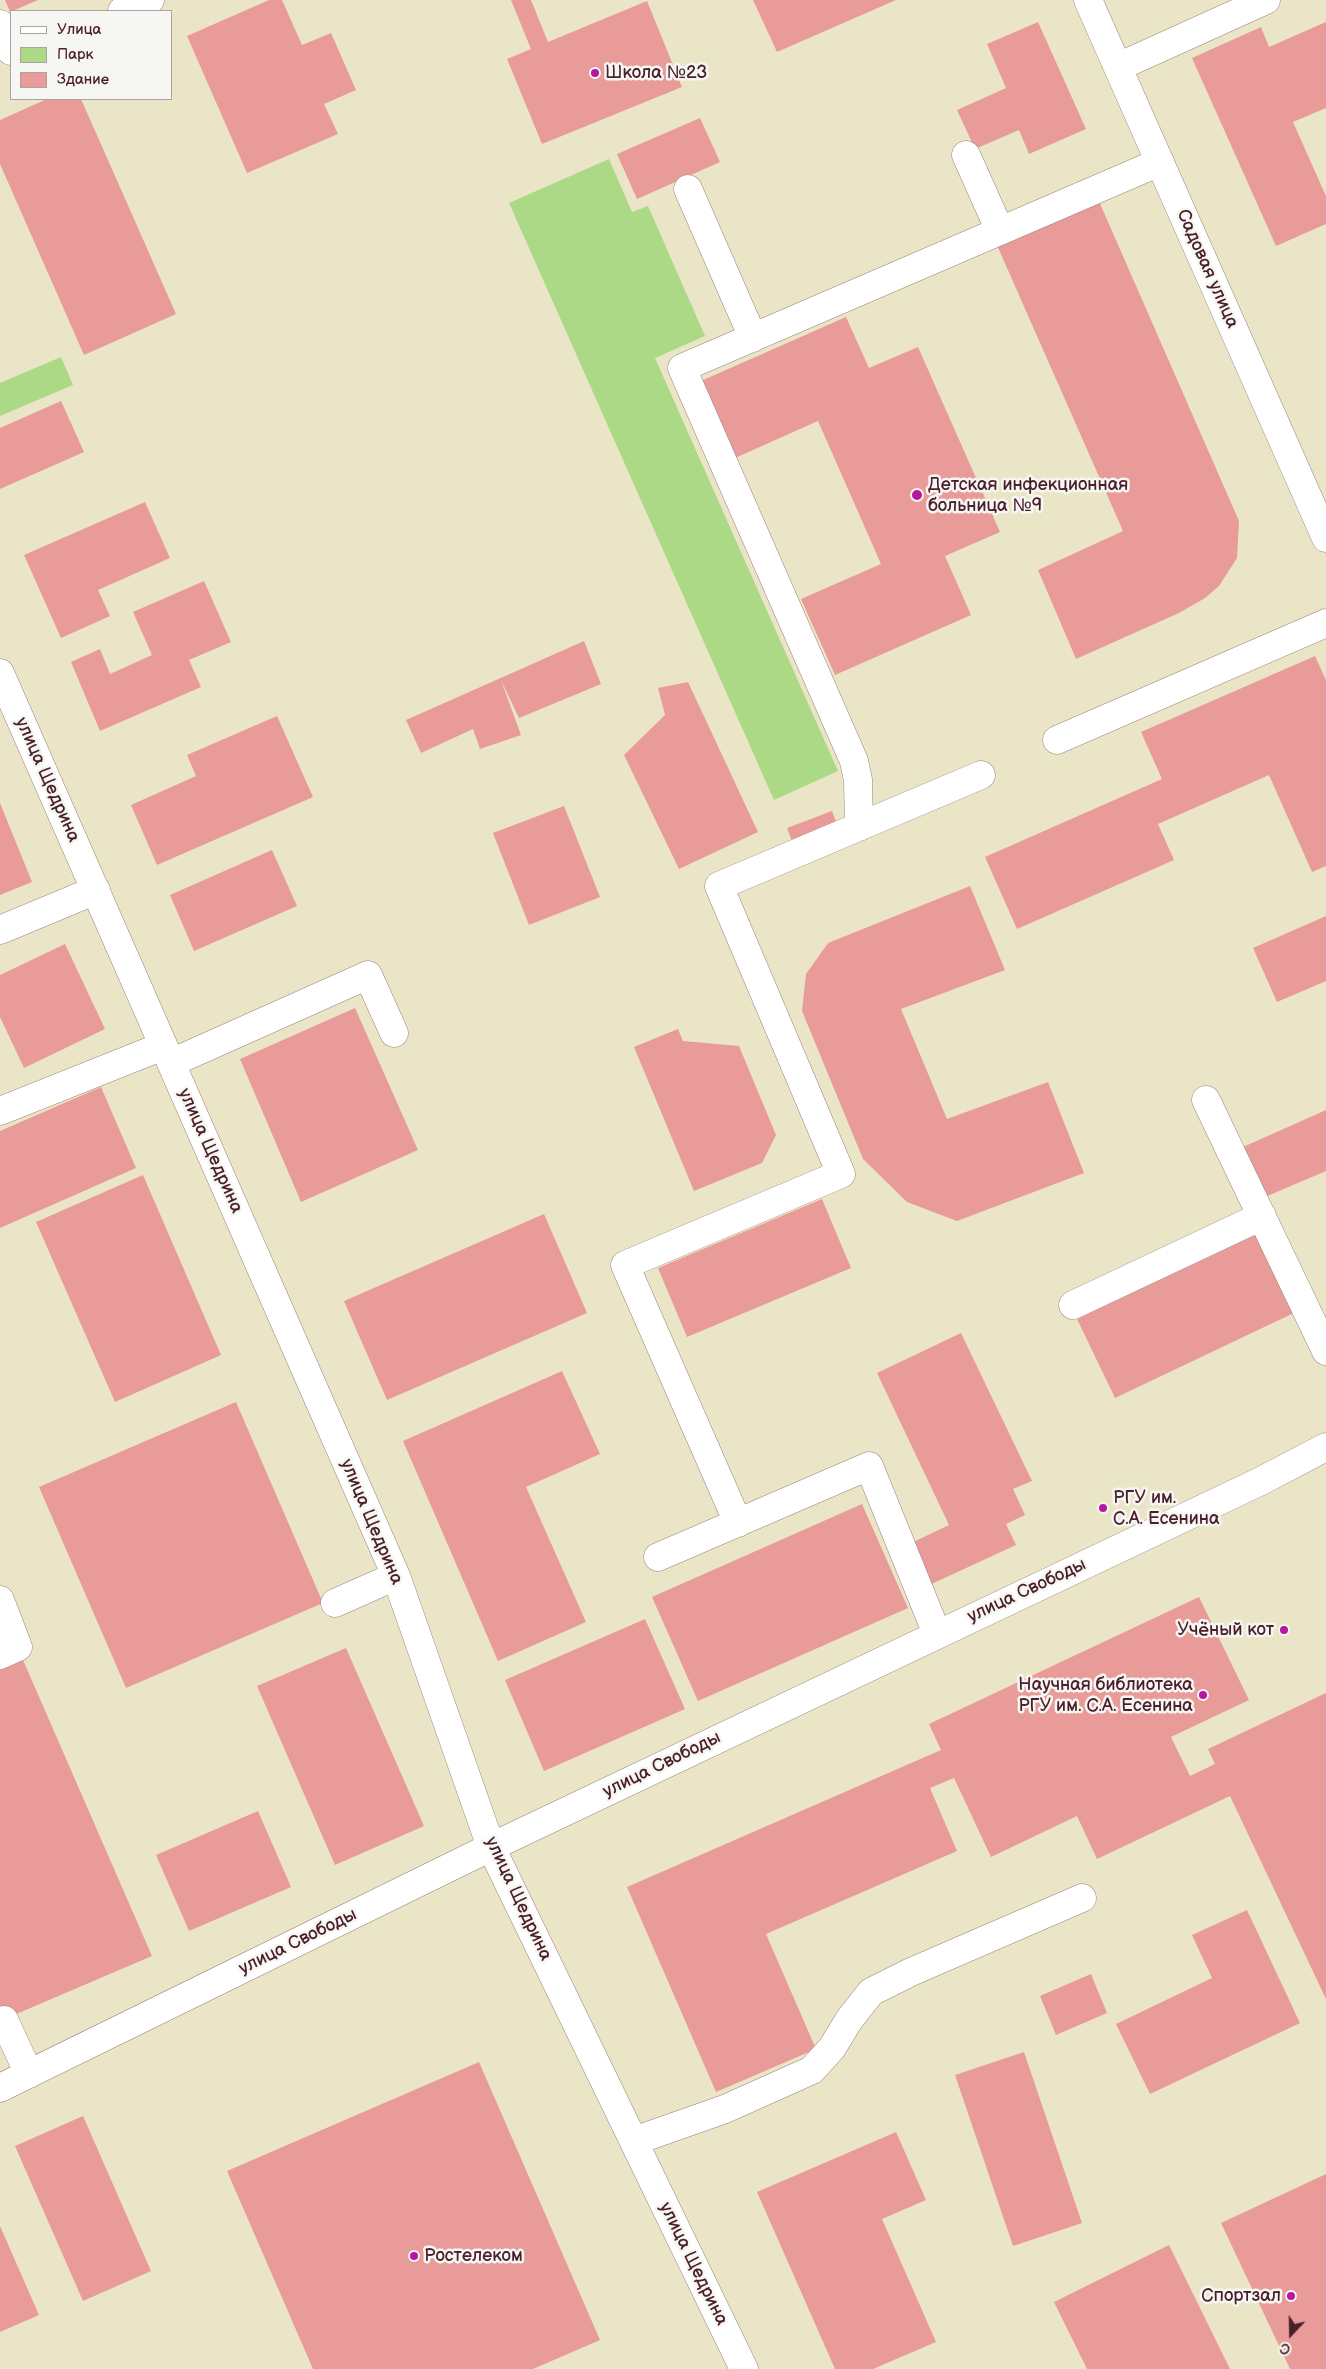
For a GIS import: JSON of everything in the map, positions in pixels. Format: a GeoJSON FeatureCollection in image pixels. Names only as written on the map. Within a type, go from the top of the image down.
{"type":"FeatureCollection","features":[{"type":"Feature","properties":{"kind":"street"},"geometry":{"type":"LineString","coordinates":[[125,10],[150,0]]}},
{"type":"Feature","properties":{"kind":"street","name":"Садовая улица"},"geometry":{"type":"LineString","coordinates":[[1088,0],[1326,538]]}},
{"type":"Feature","properties":{"kind":"street"},"geometry":{"type":"LineString","coordinates":[[1118,67],[1266,0]]}},
{"type":"Feature","properties":{"kind":"street"},"geometry":{"type":"LineString","coordinates":[[0,24],[10,49]]}},
{"type":"Feature","properties":{"kind":"street"},"geometry":{"type":"LineString","coordinates":[[966,155],[1000,231]]}},
{"type":"Feature","properties":{"kind":"street"},"geometry":{"type":"LineString","coordinates":[[859,826],[858,780],[854,761],[682,368],[1160,162]]}},
{"type":"Feature","properties":{"kind":"street"},"geometry":{"type":"LineString","coordinates":[[688,189],[753,338]]}},
{"type":"Feature","properties":{"kind":"street"},"geometry":{"type":"LineString","coordinates":[[1057,740],[1326,623]]}},
{"type":"Feature","properties":{"kind":"street","name":"улица Щедрина"},"geometry":{"type":"LineString","coordinates":[[0,673],[396,1576],[491,1847],[744,2369]]}},
{"type":"Feature","properties":{"kind":"street"},"geometry":{"type":"LineString","coordinates":[[738,1523],[626,1265],[841,1174],[719,886],[982,775]]}},
{"type":"Feature","properties":{"kind":"street"},"geometry":{"type":"LineString","coordinates":[[0,930],[96,890]]}},
{"type":"Feature","properties":{"kind":"street"},"geometry":{"type":"LineString","coordinates":[[0,1111],[167,1054],[368,975],[394,1034]]}},
{"type":"Feature","properties":{"kind":"street"},"geometry":{"type":"LineString","coordinates":[[1206,1100],[1326,1351]]}},
{"type":"Feature","properties":{"kind":"street"},"geometry":{"type":"LineString","coordinates":[[1073,1306],[1262,1216]]}},
{"type":"Feature","properties":{"kind":"street","name":"улица Свободы"},"geometry":{"type":"LineString","coordinates":[[0,2088],[491,1847],[1261,1481],[1326,1447]]}},
{"type":"Feature","properties":{"kind":"street"},"geometry":{"type":"LineString","coordinates":[[658,1557],[869,1466],[937,1634]]}},
{"type":"Feature","properties":{"kind":"street"},"geometry":{"type":"LineString","coordinates":[[335,1603],[396,1576]]}},
{"type":"Feature","properties":{"kind":"street"},"geometry":{"type":"LineString","coordinates":[[0,1600],[18,1647],[0,1655]]}},
{"type":"Feature","properties":{"kind":"street"},"geometry":{"type":"LineString","coordinates":[[634,2141],[725,2110],[812,2070],[832,2048],[849,2020],[871,1992],[911,1972],[1082,1898]]}},
{"type":"Feature","properties":{"kind":"street"},"geometry":{"type":"LineString","coordinates":[[4,2020],[29,2074]]}},
{"type":"Feature","properties":{"kind":"green space"},"geometry":{"type":"Polygon","coordinates":[[[609,159],[632,212],[648,206],[705,336],[655,358],[838,771],[774,800],[509,203],[609,159]]]}},
{"type":"Feature","properties":{"kind":"green space"},"geometry":{"type":"Polygon","coordinates":[[[61,357],[73,385],[0,416],[0,383],[61,357]]]}},
{"type":"Feature","properties":{"kind":"building"},"geometry":{"type":"Polygon","coordinates":[[[5,0],[38,0],[15,10],[10,10],[10,12],[5,0]]]}},
{"type":"Feature","properties":{"kind":"building"},"geometry":{"type":"Polygon","coordinates":[[[269,0],[282,0],[302,45],[331,33],[356,90],[324,104],[338,134],[247,173],[187,36],[269,0]]]}},
{"type":"Feature","properties":{"kind":"building","name":"Школа №23"},"geometry":{"type":"Polygon","coordinates":[[[511,0],[531,0],[548,42],[647,1],[682,87],[542,144],[507,59],[531,49],[511,0]]]}},
{"type":"Feature","properties":{"kind":"building"},"geometry":{"type":"Polygon","coordinates":[[[753,0],[896,0],[777,52],[753,0]]]}},
{"type":"Feature","properties":{"kind":"building"},"geometry":{"type":"Polygon","coordinates":[[[1038,22],[1086,129],[1029,154],[1019,130],[975,149],[957,110],[1006,88],[987,44],[1038,22]]]}},
{"type":"Feature","properties":{"kind":"building"},"geometry":{"type":"Polygon","coordinates":[[[1326,22],[1326,108],[1293,122],[1326,196],[1326,224],[1276,246],[1192,58],[1261,27],[1269,47],[1326,22]]]}},
{"type":"Feature","properties":{"kind":"building"},"geometry":{"type":"Polygon","coordinates":[[[45,100],[81,100],[176,314],[84,355],[0,164],[0,120],[45,100]]]}},
{"type":"Feature","properties":{"kind":"building"},"geometry":{"type":"Polygon","coordinates":[[[700,118],[720,162],[637,199],[617,154],[700,118]]]}},
{"type":"Feature","properties":{"kind":"building"},"geometry":{"type":"Polygon","coordinates":[[[1098,199],[1239,521],[1237,558],[1219,586],[1205,598],[1179,613],[1076,659],[1038,570],[1123,531],[996,243],[1098,199]]]}},
{"type":"Feature","properties":{"kind":"building","name":"Детская инфекционная больница №9"},"geometry":{"type":"Polygon","coordinates":[[[846,317],[869,368],[918,347],[1000,532],[945,556],[971,615],[835,675],[801,599],[881,564],[818,421],[735,458],[701,381],[846,317]]]}},
{"type":"Feature","properties":{"kind":"building"},"geometry":{"type":"Polygon","coordinates":[[[61,401],[84,452],[0,489],[0,428],[61,401]]]}},
{"type":"Feature","properties":{"kind":"building"},"geometry":{"type":"Polygon","coordinates":[[[145,502],[170,558],[98,590],[110,616],[61,638],[24,555],[145,502]]]}},
{"type":"Feature","properties":{"kind":"building"},"geometry":{"type":"Polygon","coordinates":[[[204,581],[231,642],[189,660],[201,687],[100,731],[71,662],[100,649],[110,674],[152,655],[133,612],[204,581]]]}},
{"type":"Feature","properties":{"kind":"building"},"geometry":{"type":"Polygon","coordinates":[[[584,641],[601,684],[519,718],[501,680],[521,735],[480,749],[473,729],[421,753],[406,720],[584,641]]]}},
{"type":"Feature","properties":{"kind":"building"},"geometry":{"type":"Polygon","coordinates":[[[1315,656],[1326,680],[1326,866],[1312,872],[1269,775],[1158,824],[1174,860],[1017,929],[985,857],[1162,779],[1141,732],[1315,656]]]}},
{"type":"Feature","properties":{"kind":"building"},"geometry":{"type":"Polygon","coordinates":[[[688,682],[758,832],[679,869],[624,755],[665,715],[658,688],[688,682]]]}},
{"type":"Feature","properties":{"kind":"building"},"geometry":{"type":"Polygon","coordinates":[[[277,716],[313,797],[157,865],[131,805],[196,776],[187,755],[277,716]]]}},
{"type":"Feature","properties":{"kind":"building"},"geometry":{"type":"Polygon","coordinates":[[[0,803],[32,882],[0,895],[0,803]]]}},
{"type":"Feature","properties":{"kind":"building"},"geometry":{"type":"Polygon","coordinates":[[[564,806],[600,897],[529,925],[493,833],[564,806]]]}},
{"type":"Feature","properties":{"kind":"building"},"geometry":{"type":"Polygon","coordinates":[[[832,811],[841,835],[796,852],[787,828],[832,811]]]}},
{"type":"Feature","properties":{"kind":"building"},"geometry":{"type":"Polygon","coordinates":[[[272,850],[297,906],[194,951],[170,895],[272,850]]]}},
{"type":"Feature","properties":{"kind":"building"},"geometry":{"type":"Polygon","coordinates":[[[970,886],[1005,970],[901,1009],[947,1119],[1048,1082],[1084,1173],[957,1221],[907,1202],[863,1159],[802,1011],[806,974],[828,943],[970,886]]]}},
{"type":"Feature","properties":{"kind":"building"},"geometry":{"type":"Polygon","coordinates":[[[1326,916],[1326,981],[1277,1002],[1253,948],[1326,916]]]}},
{"type":"Feature","properties":{"kind":"building"},"geometry":{"type":"Polygon","coordinates":[[[65,944],[105,1029],[24,1068],[0,1017],[0,975],[65,944]]]}},
{"type":"Feature","properties":{"kind":"building"},"geometry":{"type":"Polygon","coordinates":[[[355,1008],[418,1150],[301,1202],[240,1059],[355,1008]]]}},
{"type":"Feature","properties":{"kind":"building"},"geometry":{"type":"Polygon","coordinates":[[[678,1029],[683,1041],[739,1046],[776,1135],[762,1163],[694,1191],[634,1047],[678,1029]]]}},
{"type":"Feature","properties":{"kind":"building"},"geometry":{"type":"Polygon","coordinates":[[[101,1087],[136,1168],[0,1228],[0,1131],[101,1087]]]}},
{"type":"Feature","properties":{"kind":"building"},"geometry":{"type":"Polygon","coordinates":[[[1326,1110],[1326,1171],[1265,1197],[1243,1147],[1326,1110]]]}},
{"type":"Feature","properties":{"kind":"building"},"geometry":{"type":"Polygon","coordinates":[[[143,1175],[221,1355],[115,1402],[36,1222],[143,1175]]]}},
{"type":"Feature","properties":{"kind":"building"},"geometry":{"type":"Polygon","coordinates":[[[822,1199],[851,1268],[687,1337],[658,1268],[822,1199]]]}},
{"type":"Feature","properties":{"kind":"building"},"geometry":{"type":"Polygon","coordinates":[[[544,1214],[587,1313],[387,1400],[344,1301],[544,1214]]]}},
{"type":"Feature","properties":{"kind":"building"},"geometry":{"type":"Polygon","coordinates":[[[1260,1231],[1298,1311],[1115,1398],[1077,1319],[1260,1231]]]}},
{"type":"Feature","properties":{"kind":"building"},"geometry":{"type":"Polygon","coordinates":[[[961,1333],[1032,1481],[1013,1489],[1025,1515],[1006,1524],[1016,1545],[925,1587],[905,1546],[949,1525],[877,1373],[961,1333]]]}},
{"type":"Feature","properties":{"kind":"building"},"geometry":{"type":"Polygon","coordinates":[[[562,1371],[600,1454],[526,1487],[586,1622],[498,1661],[403,1441],[562,1371]]]}},
{"type":"Feature","properties":{"kind":"building"},"geometry":{"type":"Polygon","coordinates":[[[236,1402],[323,1603],[126,1688],[39,1487],[236,1402]]]}},
{"type":"Feature","properties":{"kind":"building"},"geometry":{"type":"Polygon","coordinates":[[[862,1504],[908,1608],[698,1701],[652,1597],[862,1504]]]}},
{"type":"Feature","properties":{"kind":"building"},"geometry":{"type":"Polygon","coordinates":[[[1199,1597],[1249,1700],[1171,1737],[1190,1776],[1215,1764],[1208,1749],[1326,1693],[1326,1999],[1230,1796],[1097,1859],[1077,1816],[991,1857],[954,1778],[930,1788],[957,1851],[766,1934],[816,2049],[716,2092],[627,1887],[941,1750],[929,1724],[1199,1597]]]}},
{"type":"Feature","properties":{"kind":"building"},"geometry":{"type":"Polygon","coordinates":[[[645,1619],[685,1709],[544,1771],[505,1680],[645,1619]]]}},
{"type":"Feature","properties":{"kind":"building"},"geometry":{"type":"Polygon","coordinates":[[[346,1648],[424,1826],[335,1865],[257,1686],[346,1648]]]}},
{"type":"Feature","properties":{"kind":"building"},"geometry":{"type":"Polygon","coordinates":[[[23,1660],[152,1956],[0,2021],[0,1670],[23,1660]]]}},
{"type":"Feature","properties":{"kind":"building"},"geometry":{"type":"Polygon","coordinates":[[[258,1811],[291,1887],[189,1931],[156,1855],[258,1811]]]}},
{"type":"Feature","properties":{"kind":"building"},"geometry":{"type":"Polygon","coordinates":[[[1247,1910],[1300,2023],[1150,2094],[1116,2024],[1212,1978],[1192,1935],[1247,1910]]]}},
{"type":"Feature","properties":{"kind":"building"},"geometry":{"type":"Polygon","coordinates":[[[1091,1974],[1107,2013],[1056,2035],[1040,1996],[1091,1974]]]}},
{"type":"Feature","properties":{"kind":"building"},"geometry":{"type":"Polygon","coordinates":[[[1024,2052],[1082,2223],[1013,2246],[955,2075],[1024,2052]]]}},
{"type":"Feature","properties":{"kind":"building","name":"Ростелеком"},"geometry":{"type":"Polygon","coordinates":[[[479,2062],[600,2340],[533,2369],[313,2369],[227,2171],[479,2062]]]}},
{"type":"Feature","properties":{"kind":"building"},"geometry":{"type":"Polygon","coordinates":[[[83,2116],[151,2271],[83,2301],[15,2146],[83,2116]]]}},
{"type":"Feature","properties":{"kind":"building"},"geometry":{"type":"Polygon","coordinates":[[[896,2132],[926,2200],[882,2219],[936,2342],[873,2369],[835,2369],[757,2192],[896,2132]]]}},
{"type":"Feature","properties":{"kind":"building","name":"Спортзал"},"geometry":{"type":"Polygon","coordinates":[[[1326,2174],[1326,2369],[1290,2369],[1221,2223],[1326,2174]]]}},
{"type":"Feature","properties":{"kind":"building"},"geometry":{"type":"Polygon","coordinates":[[[0,2226],[39,2315],[0,2332],[0,2226]]]}},
{"type":"Feature","properties":{"kind":"building"},"geometry":{"type":"Polygon","coordinates":[[[1169,2245],[1230,2369],[1087,2369],[1054,2302],[1169,2245]]]}},
{"type":"Feature","properties":{"kind":"place","name":"Школа №23"},"geometry":{"type":"Point","coordinates":[595,73]}},
{"type":"Feature","properties":{"kind":"place","name":"Детская инфекционная больница №9"},"geometry":{"type":"Point","coordinates":[917,495]}},
{"type":"Feature","properties":{"kind":"place","name":"РГУ им. С.А. Есенина"},"geometry":{"type":"Point","coordinates":[1103,1508]}},
{"type":"Feature","properties":{"kind":"place","name":"Учëный кот"},"geometry":{"type":"Point","coordinates":[1284,1630]}},
{"type":"Feature","properties":{"kind":"place","name":"Научная библиотека РГУ им. С.А. Есенина"},"geometry":{"type":"Point","coordinates":[1203,1695]}},
{"type":"Feature","properties":{"kind":"place","name":"Ростелеком"},"geometry":{"type":"Point","coordinates":[414,2256]}},
{"type":"Feature","properties":{"kind":"place","name":"Спортзал"},"geometry":{"type":"Point","coordinates":[1291,2296]}}]}
